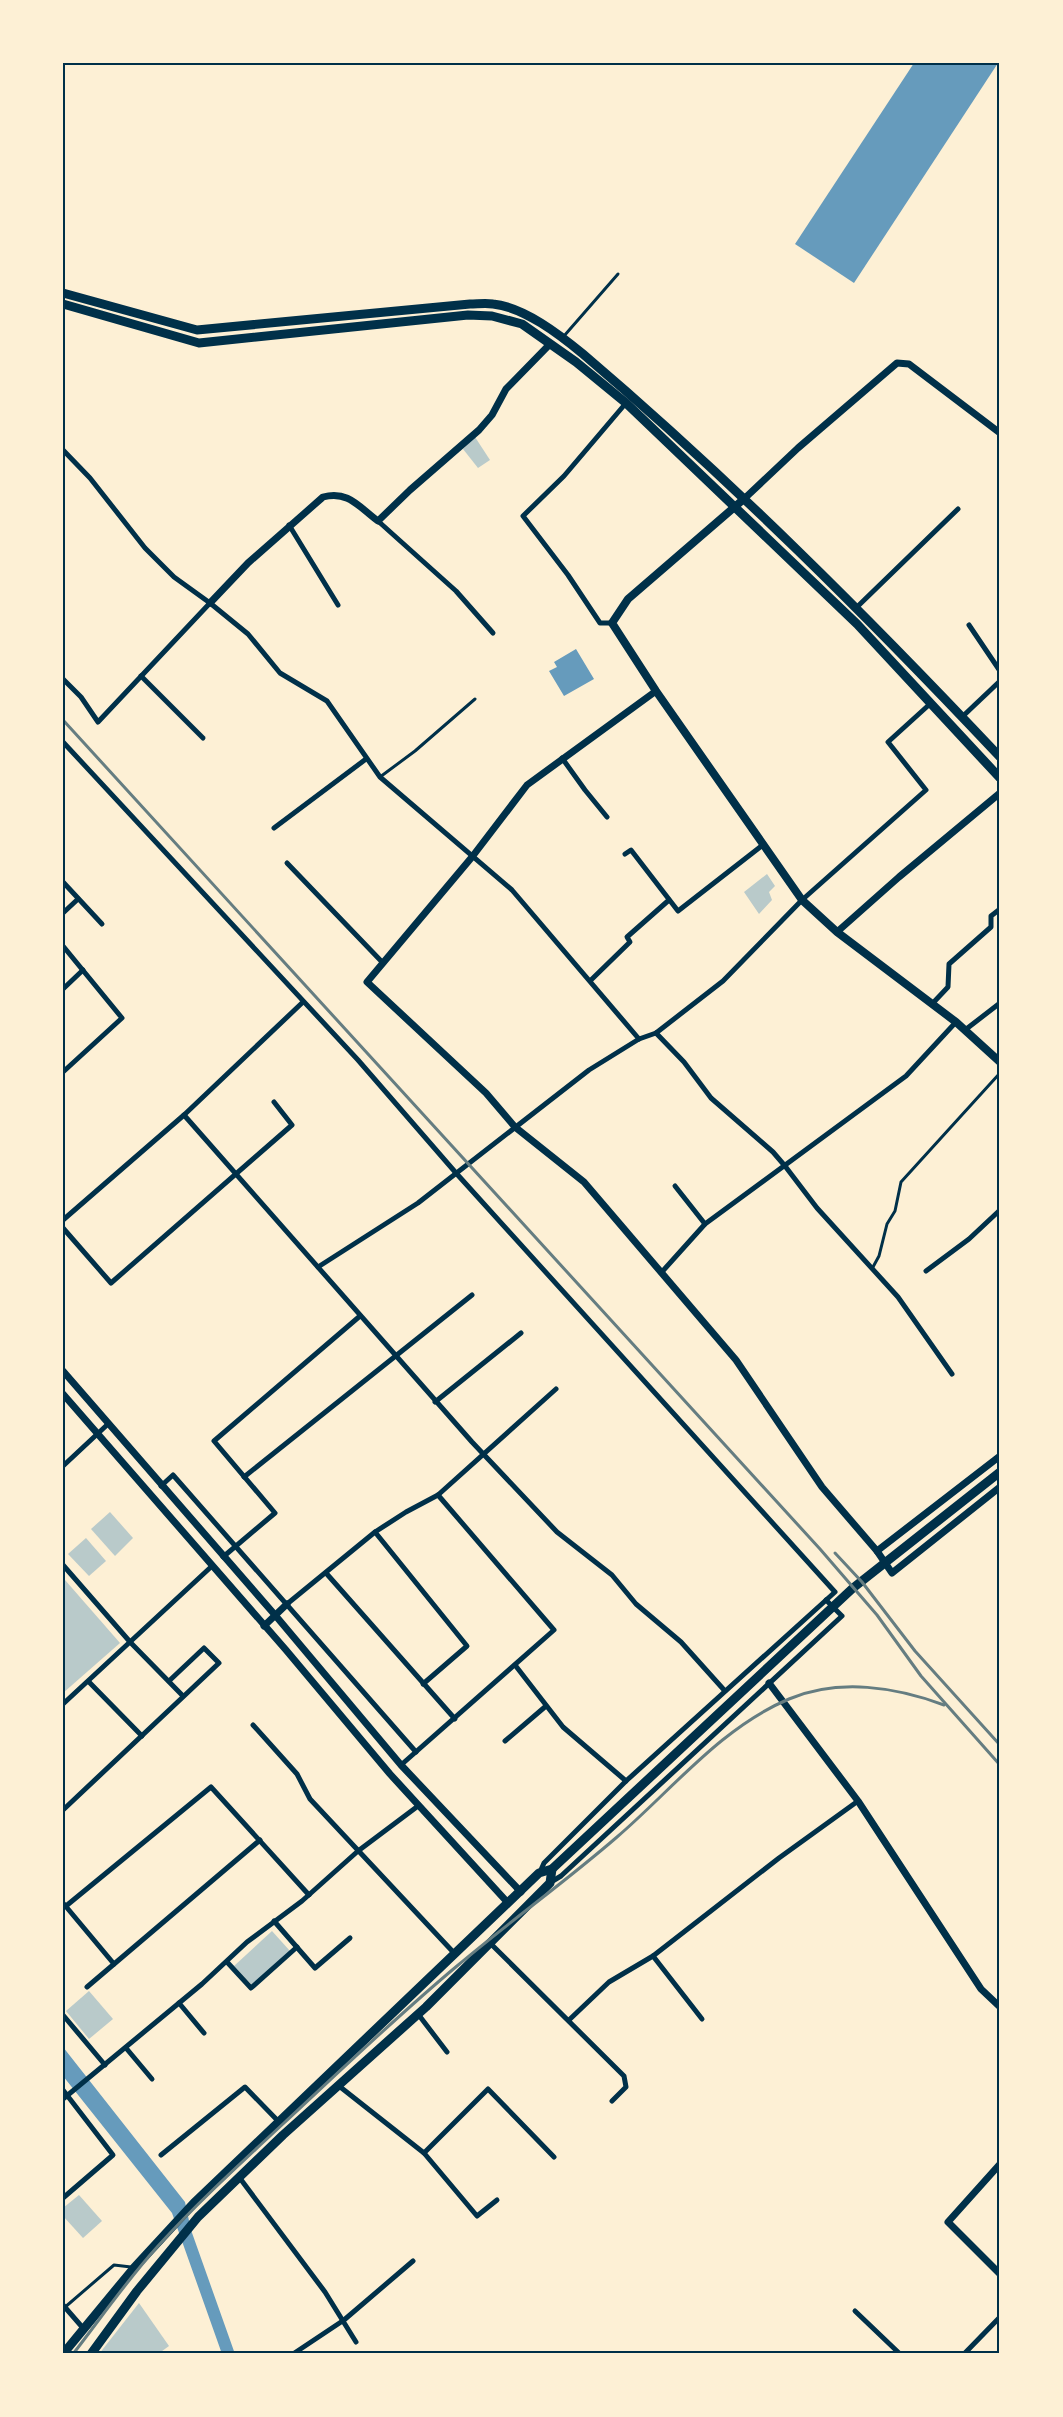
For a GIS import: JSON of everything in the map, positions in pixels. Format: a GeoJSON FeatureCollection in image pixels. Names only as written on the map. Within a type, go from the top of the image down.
{"type":"FeatureCollection","features":[{"type":"Feature","properties":{"kind":"main road"},"geometry":{"type":"LineString","coordinates":[[63,293],[197,330],[434,307],[495,304],[528,316],[562,337],[746,498],[857,607],[1000,757]]}},
{"type":"Feature","properties":{"kind":"main road"},"geometry":{"type":"LineString","coordinates":[[63,304],[199,343],[402,320],[468,315],[492,316],[522,324],[576,362],[626,403],[736,507],[857,624],[932,702],[1000,778]]}},
{"type":"Feature","properties":{"kind":"main road"},"geometry":{"type":"LineString","coordinates":[[492,316],[495,304]]}},
{"type":"Feature","properties":{"kind":"main road"},"geometry":{"type":"LineString","coordinates":[[746,498],[628,599],[612,623],[656,691],[802,900],[837,932],[956,1022],[1000,1062]]}},
{"type":"Feature","properties":{"kind":"main road"},"geometry":{"type":"LineString","coordinates":[[63,2354],[134,2268],[194,2203],[539,1873],[552,1869],[853,1588],[1000,1472]]}},
{"type":"Feature","properties":{"kind":"main road"},"geometry":{"type":"LineString","coordinates":[[91,2354],[179,2238],[198,2217],[426,2007],[550,1883],[552,1869]]}},
{"type":"Feature","properties":{"kind":"main road"},"geometry":{"type":"LineString","coordinates":[[516,1916],[521,1892]]}},
{"type":"Feature","properties":{"kind":"main road"},"geometry":{"type":"LineString","coordinates":[[411,1995],[426,2007]]}},
{"type":"Feature","properties":{"kind":"street"},"geometry":{"type":"LineString","coordinates":[[378,521],[479,430],[492,415],[506,389],[550,344]]}},
{"type":"Feature","properties":{"kind":"street"},"geometry":{"type":"LineString","coordinates":[[746,498],[798,448],[897,363],[909,364],[1000,432]]}},
{"type":"Feature","properties":{"kind":"street"},"geometry":{"type":"LineString","coordinates":[[612,623],[600,623],[568,575],[523,516],[564,476],[626,403]]}},
{"type":"Feature","properties":{"kind":"street"},"geometry":{"type":"LineString","coordinates":[[63,450],[90,478],[145,548],[174,577],[248,634],[280,673],[327,701],[380,777],[512,890],[639,1039]]}},
{"type":"Feature","properties":{"kind":"street"},"geometry":{"type":"LineString","coordinates":[[63,679],[81,697],[98,722],[248,563],[323,497],[334,494],[345,496],[378,521],[456,591],[493,633]]}},
{"type":"Feature","properties":{"kind":"street"},"geometry":{"type":"LineString","coordinates":[[857,607],[958,509]]}},
{"type":"Feature","properties":{"kind":"street"},"geometry":{"type":"LineString","coordinates":[[289,525],[338,605]]}},
{"type":"Feature","properties":{"kind":"street"},"geometry":{"type":"LineString","coordinates":[[969,626],[1000,671]]}},
{"type":"Feature","properties":{"kind":"street"},"geometry":{"type":"LineString","coordinates":[[141,676],[203,738]]}},
{"type":"Feature","properties":{"kind":"street"},"geometry":{"type":"LineString","coordinates":[[962,717],[1000,681]]}},
{"type":"Feature","properties":{"kind":"street"},"geometry":{"type":"LineString","coordinates":[[656,691],[527,785],[472,856],[367,982],[486,1093],[515,1127],[584,1182],[736,1360],[822,1486],[892,1572],[1000,1486]]}},
{"type":"Feature","properties":{"kind":"street"},"geometry":{"type":"LineString","coordinates":[[318,1267],[418,1203],[478,1154],[589,1070],[639,1039],[656,1033],[723,981],[802,900],[926,790],[888,742],[932,702]]}},
{"type":"Feature","properties":{"kind":"street"},"geometry":{"type":"LineString","coordinates":[[63,742],[358,1060],[456,1173],[835,1592],[627,1780],[544,1863],[539,1873]]}},
{"type":"Feature","properties":{"kind":"street"},"geometry":{"type":"LineString","coordinates":[[562,758],[607,817]]}},
{"type":"Feature","properties":{"kind":"street"},"geometry":{"type":"LineString","coordinates":[[274,828],[366,759]]}},
{"type":"Feature","properties":{"kind":"street"},"geometry":{"type":"LineString","coordinates":[[837,932],[1000,793]]}},
{"type":"Feature","properties":{"kind":"street"},"geometry":{"type":"LineString","coordinates":[[625,854],[631,850],[678,912],[764,844]]}},
{"type":"Feature","properties":{"kind":"street"},"geometry":{"type":"LineString","coordinates":[[287,863],[383,963]]}},
{"type":"Feature","properties":{"kind":"street"},"geometry":{"type":"LineString","coordinates":[[63,882],[102,924]]}},
{"type":"Feature","properties":{"kind":"street"},"geometry":{"type":"LineString","coordinates":[[63,913],[78,899]]}},
{"type":"Feature","properties":{"kind":"street"},"geometry":{"type":"LineString","coordinates":[[591,980],[630,942],[627,937],[669,900]]}},
{"type":"Feature","properties":{"kind":"street"},"geometry":{"type":"LineString","coordinates":[[932,1004],[948,987],[950,964],[990,927],[991,916],[1000,909]]}},
{"type":"Feature","properties":{"kind":"street"},"geometry":{"type":"LineString","coordinates":[[63,946],[122,1018],[63,1072]]}},
{"type":"Feature","properties":{"kind":"street"},"geometry":{"type":"LineString","coordinates":[[63,989],[83,970]]}},
{"type":"Feature","properties":{"kind":"street"},"geometry":{"type":"LineString","coordinates":[[63,1220],[184,1115],[303,1002]]}},
{"type":"Feature","properties":{"kind":"street"},"geometry":{"type":"LineString","coordinates":[[965,1030],[1000,1003]]}},
{"type":"Feature","properties":{"kind":"street"},"geometry":{"type":"LineString","coordinates":[[661,1273],[705,1224],[906,1076],[956,1022]]}},
{"type":"Feature","properties":{"kind":"street"},"geometry":{"type":"LineString","coordinates":[[656,1033],[684,1062],[711,1098],[773,1152],[816,1208],[898,1297],[952,1374]]}},
{"type":"Feature","properties":{"kind":"street"},"geometry":{"type":"LineString","coordinates":[[63,1228],[111,1283],[292,1125],[274,1102]]}},
{"type":"Feature","properties":{"kind":"street"},"geometry":{"type":"LineString","coordinates":[[184,1115],[483,1454],[557,1532],[612,1575],[636,1604],[681,1642],[725,1691]]}},
{"type":"Feature","properties":{"kind":"street"},"geometry":{"type":"LineString","coordinates":[[675,1186],[705,1224]]}},
{"type":"Feature","properties":{"kind":"street"},"geometry":{"type":"LineString","coordinates":[[926,1270],[969,1239],[1000,1210]]}},
{"type":"Feature","properties":{"kind":"street"},"geometry":{"type":"LineString","coordinates":[[244,1477],[471,1295]]}},
{"type":"Feature","properties":{"kind":"street"},"geometry":{"type":"LineString","coordinates":[[63,1704],[212,1566],[275,1513],[214,1441],[360,1316]]}},
{"type":"Feature","properties":{"kind":"street"},"geometry":{"type":"LineString","coordinates":[[435,1402],[521,1333]]}},
{"type":"Feature","properties":{"kind":"street"},"geometry":{"type":"LineString","coordinates":[[63,1371],[275,1615],[400,1765],[521,1892]]}},
{"type":"Feature","properties":{"kind":"street"},"geometry":{"type":"LineString","coordinates":[[264,1626],[287,1604],[375,1532],[406,1512],[438,1496],[556,1389]]}},
{"type":"Feature","properties":{"kind":"street"},"geometry":{"type":"LineString","coordinates":[[63,1394],[390,1774],[508,1903]]}},
{"type":"Feature","properties":{"kind":"street"},"geometry":{"type":"LineString","coordinates":[[63,1467],[108,1424]]}},
{"type":"Feature","properties":{"kind":"street"},"geometry":{"type":"LineString","coordinates":[[877,1551],[1000,1456]]}},
{"type":"Feature","properties":{"kind":"street"},"geometry":{"type":"LineString","coordinates":[[161,1486],[173,1475],[416,1752]]}},
{"type":"Feature","properties":{"kind":"street"},"geometry":{"type":"LineString","coordinates":[[390,1774],[554,1630],[438,1496]]}},
{"type":"Feature","properties":{"kind":"street"},"geometry":{"type":"LineString","coordinates":[[375,1532],[466,1646],[423,1684]]}},
{"type":"Feature","properties":{"kind":"street"},"geometry":{"type":"LineString","coordinates":[[63,1565],[131,1643],[183,1695]]}},
{"type":"Feature","properties":{"kind":"street"},"geometry":{"type":"LineString","coordinates":[[326,1573],[454,1719]]}},
{"type":"Feature","properties":{"kind":"street"},"geometry":{"type":"LineString","coordinates":[[550,1883],[561,1876],[842,1616],[826,1600]]}},
{"type":"Feature","properties":{"kind":"street"},"geometry":{"type":"LineString","coordinates":[[63,1809],[219,1663],[204,1647],[168,1681]]}},
{"type":"Feature","properties":{"kind":"street"},"geometry":{"type":"LineString","coordinates":[[515,1665],[563,1726],[627,1780]]}},
{"type":"Feature","properties":{"kind":"street"},"geometry":{"type":"LineString","coordinates":[[89,1682],[142,1736]]}},
{"type":"Feature","properties":{"kind":"street"},"geometry":{"type":"LineString","coordinates":[[769,1683],[858,1801],[981,1989],[1000,2007]]}},
{"type":"Feature","properties":{"kind":"street"},"geometry":{"type":"LineString","coordinates":[[505,1741],[546,1706]]}},
{"type":"Feature","properties":{"kind":"street"},"geometry":{"type":"LineString","coordinates":[[253,1725],[297,1774],[310,1799],[455,1954]]}},
{"type":"Feature","properties":{"kind":"street"},"geometry":{"type":"LineString","coordinates":[[114,1964],[64,1905],[211,1787],[309,1895]]}},
{"type":"Feature","properties":{"kind":"street"},"geometry":{"type":"LineString","coordinates":[[65,2098],[274,1921],[309,1895],[358,1851],[429,1797]]}},
{"type":"Feature","properties":{"kind":"street"},"geometry":{"type":"LineString","coordinates":[[569,2020],[609,1982],[653,1956],[779,1858],[858,1801]]}},
{"type":"Feature","properties":{"kind":"street"},"geometry":{"type":"LineString","coordinates":[[87,1987],[260,1840]]}},
{"type":"Feature","properties":{"kind":"street"},"geometry":{"type":"LineString","coordinates":[[274,1921],[315,1968],[350,1938]]}},
{"type":"Feature","properties":{"kind":"street"},"geometry":{"type":"LineString","coordinates":[[489,1943],[624,2076],[627,2087],[612,2101]]}},
{"type":"Feature","properties":{"kind":"street"},"geometry":{"type":"LineString","coordinates":[[227,1962],[251,1988],[297,1947]]}},
{"type":"Feature","properties":{"kind":"street"},"geometry":{"type":"LineString","coordinates":[[653,1956],[702,2019]]}},
{"type":"Feature","properties":{"kind":"street"},"geometry":{"type":"LineString","coordinates":[[179,2003],[204,2033]]}},
{"type":"Feature","properties":{"kind":"street"},"geometry":{"type":"LineString","coordinates":[[418,2014],[447,2052]]}},
{"type":"Feature","properties":{"kind":"street"},"geometry":{"type":"LineString","coordinates":[[63,2015],[105,2065]]}},
{"type":"Feature","properties":{"kind":"street"},"geometry":{"type":"LineString","coordinates":[[126,2048],[152,2079]]}},
{"type":"Feature","properties":{"kind":"street"},"geometry":{"type":"LineString","coordinates":[[339,2086],[424,2153],[477,2216],[497,2200]]}},
{"type":"Feature","properties":{"kind":"street"},"geometry":{"type":"LineString","coordinates":[[162,2155],[245,2087],[280,2123]]}},
{"type":"Feature","properties":{"kind":"street"},"geometry":{"type":"LineString","coordinates":[[424,2153],[488,2089],[554,2157]]}},
{"type":"Feature","properties":{"kind":"street"},"geometry":{"type":"LineString","coordinates":[[63,2090],[65,2098],[113,2155],[63,2198]]}},
{"type":"Feature","properties":{"kind":"street"},"geometry":{"type":"LineString","coordinates":[[1000,2164],[948,2222],[1000,2274]]}},
{"type":"Feature","properties":{"kind":"street"},"geometry":{"type":"LineString","coordinates":[[239,2177],[344,2320],[356,2342]]}},
{"type":"Feature","properties":{"kind":"street"},"geometry":{"type":"LineString","coordinates":[[293,2354],[344,2320],[413,2261]]}},
{"type":"Feature","properties":{"kind":"street"},"geometry":{"type":"LineString","coordinates":[[64,2307],[83,2328]]}},
{"type":"Feature","properties":{"kind":"street"},"geometry":{"type":"LineString","coordinates":[[855,2311],[900,2354]]}},
{"type":"Feature","properties":{"kind":"street"},"geometry":{"type":"LineString","coordinates":[[964,2354],[1000,2317]]}},
{"type":"Feature","properties":{"kind":"lane"},"geometry":{"type":"LineString","coordinates":[[562,337],[618,274]]}},
{"type":"Feature","properties":{"kind":"lane"},"geometry":{"type":"LineString","coordinates":[[380,777],[416,751],[476,699]]}},
{"type":"Feature","properties":{"kind":"lane"},"geometry":{"type":"LineString","coordinates":[[873,1268],[879,1256],[887,1224],[895,1211],[901,1182],[1000,1073]]}},
{"type":"Feature","properties":{"kind":"lane"},"geometry":{"type":"LineString","coordinates":[[64,2307],[114,2265],[134,2268]]}},
{"type":"Feature","properties":{"kind":"shaded area"},"geometry":{"type":"Polygon","coordinates":[[[475,437],[490,460],[478,468],[463,449],[475,437]]]}},
{"type":"Feature","properties":{"kind":"shaded area"},"geometry":{"type":"Polygon","coordinates":[[[767,874],[775,886],[769,892],[772,900],[759,914],[744,892],[767,874]]]}},
{"type":"Feature","properties":{"kind":"shaded area"},"geometry":{"type":"Polygon","coordinates":[[[110,1512],[133,1538],[115,1556],[91,1529],[110,1512]]]}},
{"type":"Feature","properties":{"kind":"shaded area"},"geometry":{"type":"Polygon","coordinates":[[[86,1538],[106,1561],[89,1576],[68,1554],[86,1538]]]}},
{"type":"Feature","properties":{"kind":"shaded area"},"geometry":{"type":"Polygon","coordinates":[[[65,1580],[120,1643],[63,1693],[63,1582],[65,1580]]]}},
{"type":"Feature","properties":{"kind":"shaded area"},"geometry":{"type":"Polygon","coordinates":[[[272,1931],[290,1951],[252,1985],[234,1966],[272,1931]]]}},
{"type":"Feature","properties":{"kind":"shaded area"},"geometry":{"type":"Polygon","coordinates":[[[89,1991],[113,2019],[89,2039],[66,2011],[89,1991]]]}},
{"type":"Feature","properties":{"kind":"shaded area"},"geometry":{"type":"Polygon","coordinates":[[[79,2195],[102,2221],[83,2238],[63,2216],[63,2208],[79,2195]]]}},
{"type":"Feature","properties":{"kind":"shaded area"},"geometry":{"type":"Polygon","coordinates":[[[139,2303],[169,2346],[158,2354],[99,2354],[139,2303]]]}},
{"type":"Feature","properties":{"kind":"water"},"geometry":{"type":"Polygon","coordinates":[[[914,63],[998,63],[854,283],[795,244],[914,63]]]}},
{"type":"Feature","properties":{"kind":"water"},"geometry":{"type":"Polygon","coordinates":[[[576,649],[594,679],[564,696],[549,671],[557,667],[554,662],[576,649]]]}},
{"type":"Feature","properties":{"kind":"water"},"geometry":{"type":"Polygon","coordinates":[[[63,2047],[185,2202],[191,2230],[235,2354],[222,2354],[172,2213],[63,2076],[63,2047]]]}},
{"type":"Feature","properties":{"kind":"railway"},"geometry":{"type":"LineString","coordinates":[[63,720],[820,1549],[877,1615],[921,1676],[1000,1765]]}},
{"type":"Feature","properties":{"kind":"railway"},"geometry":{"type":"LineString","coordinates":[[835,1553],[862,1582],[915,1651],[1000,1745]]}},
{"type":"Feature","properties":{"kind":"railway"},"geometry":{"type":"LineString","coordinates":[[73,2354],[147,2259],[188,2214],[236,2168],[413,2004],[617,1837],[698,1761],[741,1726],[764,1711],[808,1692],[847,1687],[887,1690],[944,1705]]}}]}
